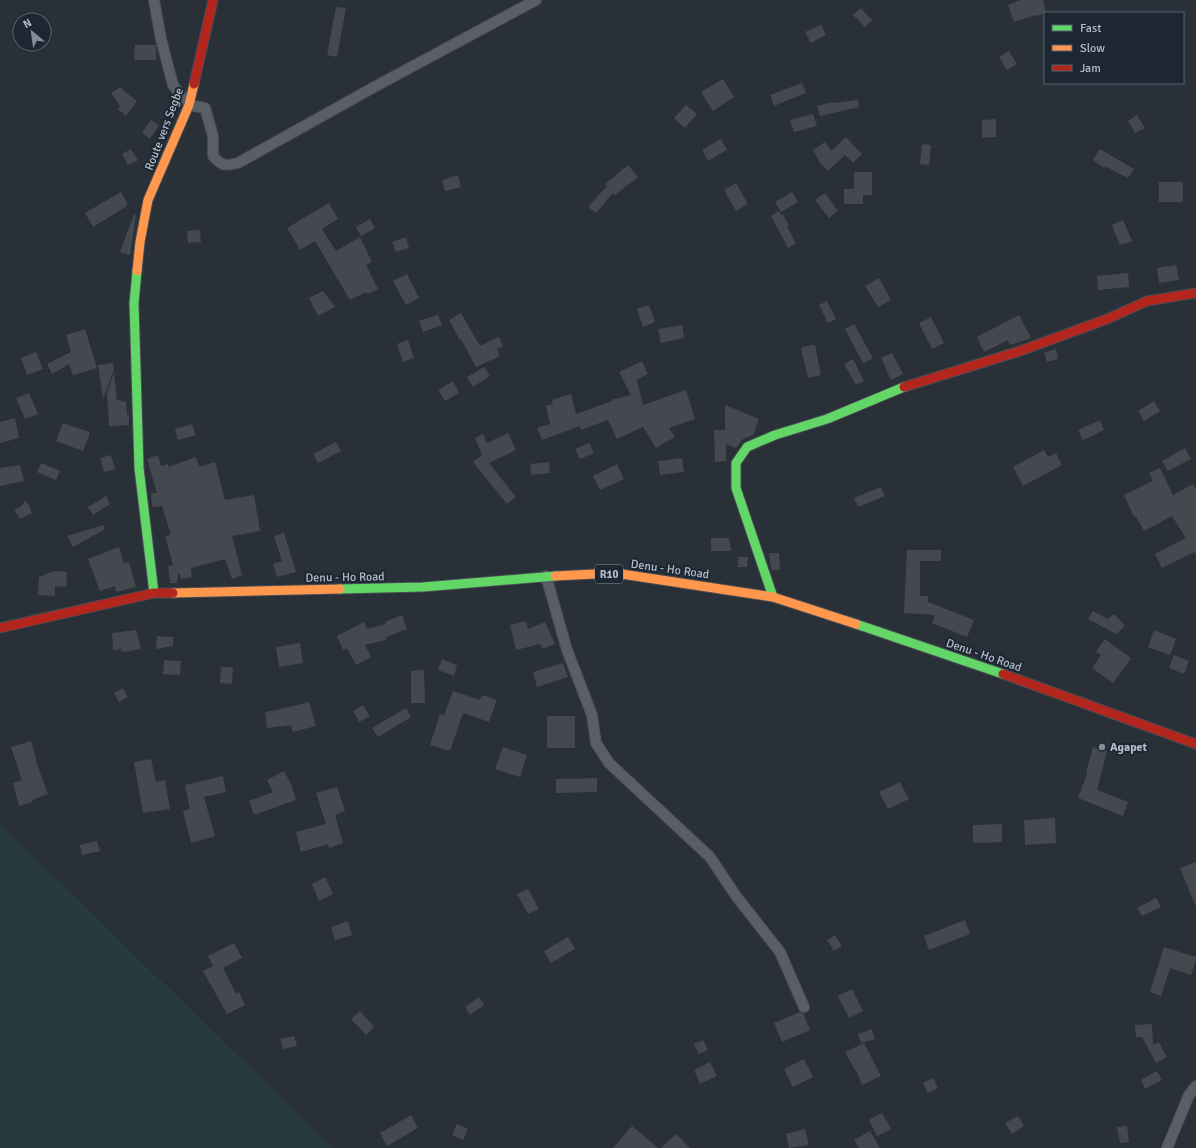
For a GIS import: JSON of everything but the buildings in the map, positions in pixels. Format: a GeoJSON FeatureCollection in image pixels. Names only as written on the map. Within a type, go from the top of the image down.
{"type":"FeatureCollection","features":[{"type":"Feature","properties":{"kind":"main road","name":"Route vers Segbe"},"geometry":{"type":"LineString","coordinates":[[154,593],[139,468],[134,303],[140,242],[148,200],[188,105],[213,0]]}},
{"type":"Feature","properties":{"kind":"main road"},"geometry":{"type":"LineString","coordinates":[[773,597],[736,488],[736,463],[747,447],[775,435],[826,419],[901,388],[965,369],[1107,319],[1147,301],[1196,292]]}},
{"type":"Feature","properties":{"kind":"main road","name":"Denu - Ho Road"},"geometry":{"type":"LineString","coordinates":[[0,628],[154,593],[423,587],[546,576],[615,573],[773,597],[963,660],[1196,744]]}},
{"type":"Feature","properties":{"kind":"street"},"geometry":{"type":"LineString","coordinates":[[154,0],[161,39],[173,85],[188,105],[205,108],[213,136],[213,156],[221,165],[227,166],[238,163],[376,86],[536,0]]}},
{"type":"Feature","properties":{"kind":"street"},"geometry":{"type":"LineString","coordinates":[[546,576],[567,650],[592,715],[596,743],[609,763],[710,856],[736,896],[780,952],[804,1007]]}},
{"type":"Feature","properties":{"kind":"street"},"geometry":{"type":"LineString","coordinates":[[1167,1148],[1189,1095],[1196,1086]]}},
{"type":"Feature","properties":{"kind":"green space"},"geometry":{"type":"Polygon","coordinates":[[[0,824],[333,1148],[0,1148],[0,824]]]}},
{"type":"Feature","properties":{"kind":"traffic: fast"},"geometry":{"type":"LineString","coordinates":[[137,271],[134,303],[139,468],[154,593]]}},
{"type":"Feature","properties":{"kind":"traffic: fast"},"geometry":{"type":"LineString","coordinates":[[773,597],[736,488],[736,463],[747,447],[775,435],[827,419],[904,387]]}},
{"type":"Feature","properties":{"kind":"traffic: fast"},"geometry":{"type":"LineString","coordinates":[[340,589],[423,587],[555,576]]}},
{"type":"Feature","properties":{"kind":"traffic: fast"},"geometry":{"type":"LineString","coordinates":[[856,624],[1003,674]]}},
{"type":"Feature","properties":{"kind":"traffic: slow"},"geometry":{"type":"LineString","coordinates":[[137,271],[140,242],[148,200],[189,105],[194,84]]}},
{"type":"Feature","properties":{"kind":"traffic: slow"},"geometry":{"type":"LineString","coordinates":[[555,576],[615,573],[773,597],[856,624]]}},
{"type":"Feature","properties":{"kind":"traffic: slow"},"geometry":{"type":"LineString","coordinates":[[173,593],[340,589]]}},
{"type":"Feature","properties":{"kind":"traffic: jam"},"geometry":{"type":"LineString","coordinates":[[194,84],[213,0]]}},
{"type":"Feature","properties":{"kind":"traffic: jam"},"geometry":{"type":"LineString","coordinates":[[904,387],[1020,351],[1107,319],[1147,301],[1196,293]]}},
{"type":"Feature","properties":{"kind":"traffic: jam"},"geometry":{"type":"LineString","coordinates":[[0,628],[154,593],[173,593]]}},
{"type":"Feature","properties":{"kind":"traffic: jam"},"geometry":{"type":"LineString","coordinates":[[1003,674],[1196,744]]}},
{"type":"Feature","properties":{"kind":"place","name":"Agapet"},"geometry":{"type":"Point","coordinates":[1102,747]}}]}
